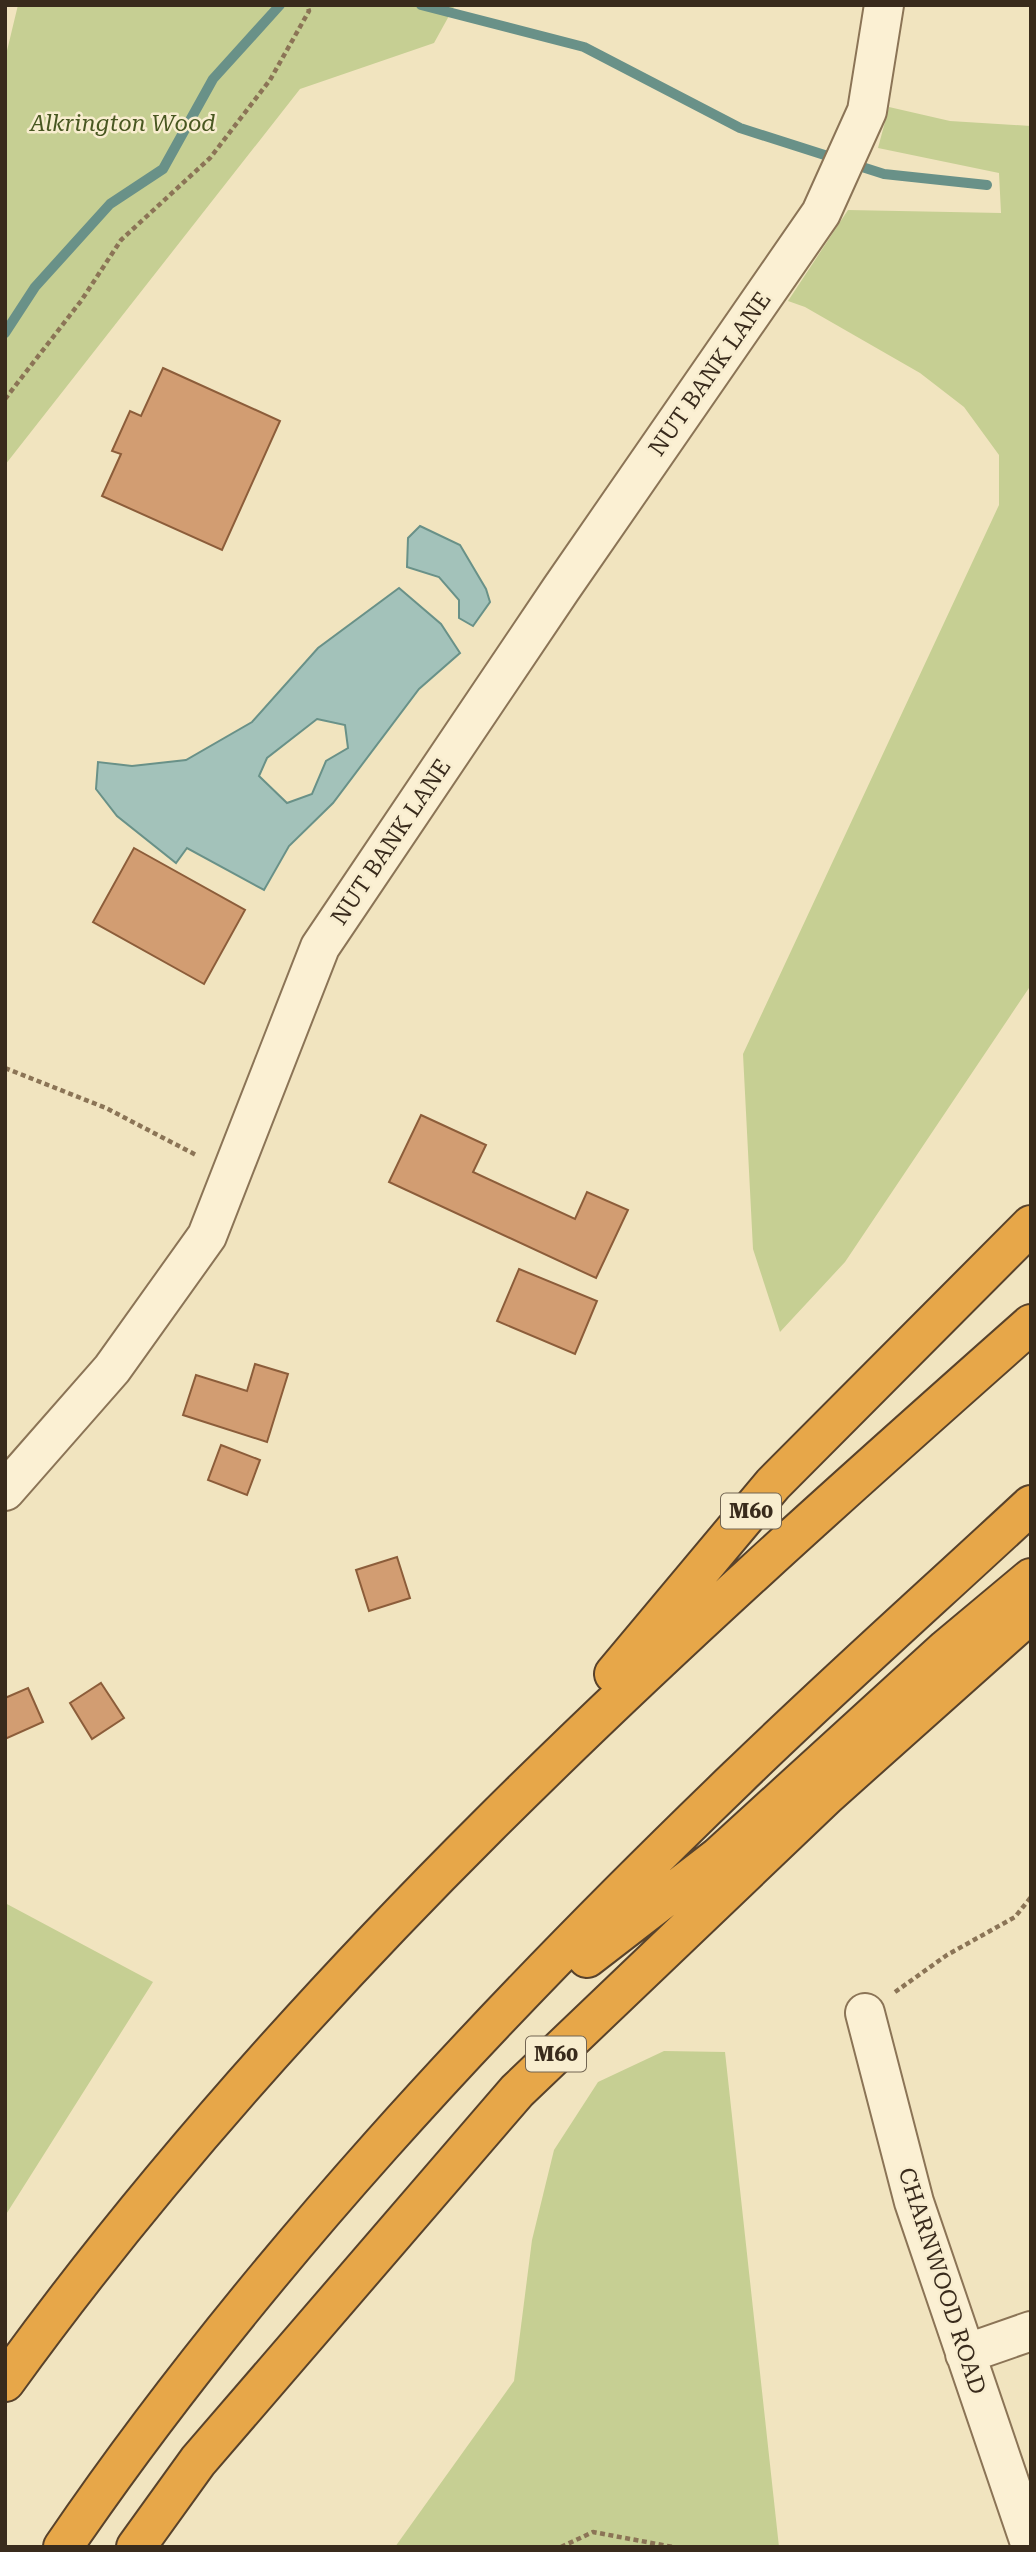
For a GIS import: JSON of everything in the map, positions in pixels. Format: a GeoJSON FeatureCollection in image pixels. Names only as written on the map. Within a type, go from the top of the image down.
{"type":"FeatureCollection","features":[{"type":"Feature","properties":{"kind":"highway","name":"M60"},"geometry":{"type":"LineString","coordinates":[[494,1818],[773,1484],[1031,1225]]}},
{"type":"Feature","properties":{"kind":"highway","name":"M60"},"geometry":{"type":"LineString","coordinates":[[5,2382],[70,2292],[273,2051],[494,1818],[765,1560],[1031,1324]]}},
{"type":"Feature","properties":{"kind":"highway","name":"M60"},"geometry":{"type":"LineString","coordinates":[[63,2547],[122,2461],[294,2245],[474,2044],[736,1778],[1031,1506]]}},
{"type":"Feature","properties":{"kind":"highway","name":"M60"},"geometry":{"type":"LineString","coordinates":[[474,2044],[718,1857],[946,1649],[1031,1578]]}},
{"type":"Feature","properties":{"kind":"highway","name":"M60"},"geometry":{"type":"LineString","coordinates":[[136,2547],[198,2461],[517,2091],[827,1795],[1031,1613]]}},
{"type":"Feature","properties":{"kind":"street","name":"NUT BANK LANE"},"geometry":{"type":"LineString","coordinates":[[5,1491],[120,1358],[207,1236],[320,947],[554,600],[821,213],[867,111],[884,5]]}},
{"type":"Feature","properties":{"kind":"street","name":"CHARNWOOD ROAD"},"geometry":{"type":"LineString","coordinates":[[865,2013],[914,2202],[1031,2546]]}},
{"type":"Feature","properties":{"kind":"street"},"geometry":{"type":"LineString","coordinates":[[965,2354],[1031,2331]]}},
{"type":"Feature","properties":{"kind":"path"},"geometry":{"type":"LineString","coordinates":[[5,399],[81,301],[121,240],[210,158],[270,80],[308,8]]}},
{"type":"Feature","properties":{"kind":"path"},"geometry":{"type":"LineString","coordinates":[[5,1068],[106,1108],[231,1174]]}},
{"type":"Feature","properties":{"kind":"path"},"geometry":{"type":"LineString","coordinates":[[865,2013],[947,1955],[1015,1917],[1031,1897]]}},
{"type":"Feature","properties":{"kind":"path"},"geometry":{"type":"LineString","coordinates":[[561,2547],[593,2532],[673,2547]]}},
{"type":"Feature","properties":{"kind":"green space","name":"Alkrington Wood"},"geometry":{"type":"Polygon","coordinates":[[[18,5],[455,5],[434,43],[300,89],[5,465],[5,59],[18,5]]]}},
{"type":"Feature","properties":{"kind":"green space"},"geometry":{"type":"Polygon","coordinates":[[[889,107],[950,121],[1031,126],[1031,985],[845,1262],[780,1332],[753,1249],[743,1054],[999,505],[999,455],[964,407],[920,373],[805,307],[788,301],[848,210],[1001,213],[999,173],[878,148],[889,107]]]}},
{"type":"Feature","properties":{"kind":"green space"},"geometry":{"type":"Polygon","coordinates":[[[5,1903],[153,1982],[5,2216],[5,1903]]]}},
{"type":"Feature","properties":{"kind":"green space"},"geometry":{"type":"Polygon","coordinates":[[[664,2051],[725,2052],[779,2547],[395,2547],[514,2381],[532,2240],[554,2150],[598,2082],[664,2051]]]}},
{"type":"Feature","properties":{"kind":"water"},"geometry":{"type":"Polygon","coordinates":[[[420,526],[460,545],[486,589],[490,602],[473,626],[459,618],[459,600],[439,577],[407,567],[408,538],[420,526]]]}},
{"type":"Feature","properties":{"kind":"water"},"geometry":{"type":"Polygon","coordinates":[[[399,588],[441,624],[460,653],[419,689],[333,803],[289,846],[264,890],[187,848],[176,863],[117,816],[96,789],[98,762],[132,766],[186,760],[252,722],[318,648],[399,588]],[[317,719],[267,758],[259,776],[287,803],[312,794],[326,761],[348,748],[345,725],[317,719]]]}},
{"type":"Feature","properties":{"kind":"building"},"geometry":{"type":"Polygon","coordinates":[[[163,368],[280,421],[222,550],[102,496],[121,454],[112,451],[130,411],[141,416],[163,368]]]}},
{"type":"Feature","properties":{"kind":"building"},"geometry":{"type":"Polygon","coordinates":[[[134,848],[245,910],[204,984],[93,922],[134,848]]]}},
{"type":"Feature","properties":{"kind":"building"},"geometry":{"type":"Polygon","coordinates":[[[421,1115],[486,1145],[473,1172],[575,1219],[587,1192],[628,1210],[596,1278],[389,1182],[421,1115]]]}},
{"type":"Feature","properties":{"kind":"building"},"geometry":{"type":"Polygon","coordinates":[[[519,1269],[597,1301],[575,1354],[497,1321],[519,1269]]]}},
{"type":"Feature","properties":{"kind":"building"},"geometry":{"type":"Polygon","coordinates":[[[255,1364],[288,1374],[267,1442],[183,1415],[196,1375],[247,1391],[255,1364]]]}},
{"type":"Feature","properties":{"kind":"building"},"geometry":{"type":"Polygon","coordinates":[[[221,1445],[260,1460],[247,1495],[208,1480],[221,1445]]]}},
{"type":"Feature","properties":{"kind":"building"},"geometry":{"type":"Polygon","coordinates":[[[397,1557],[410,1598],[369,1611],[356,1570],[397,1557]]]}},
{"type":"Feature","properties":{"kind":"building"},"geometry":{"type":"Polygon","coordinates":[[[101,1683],[124,1718],[92,1739],[70,1703],[101,1683]]]}},
{"type":"Feature","properties":{"kind":"building"},"geometry":{"type":"Polygon","coordinates":[[[28,1688],[43,1722],[5,1739],[5,1698],[28,1688]]]}},
{"type":"Feature","properties":{"kind":"waterway"},"geometry":{"type":"LineString","coordinates":[[5,333],[35,287],[110,204],[163,169],[213,79],[280,5]]}},
{"type":"Feature","properties":{"kind":"waterway"},"geometry":{"type":"LineString","coordinates":[[421,5],[584,47],[740,128],[884,174],[987,185]]}}]}
